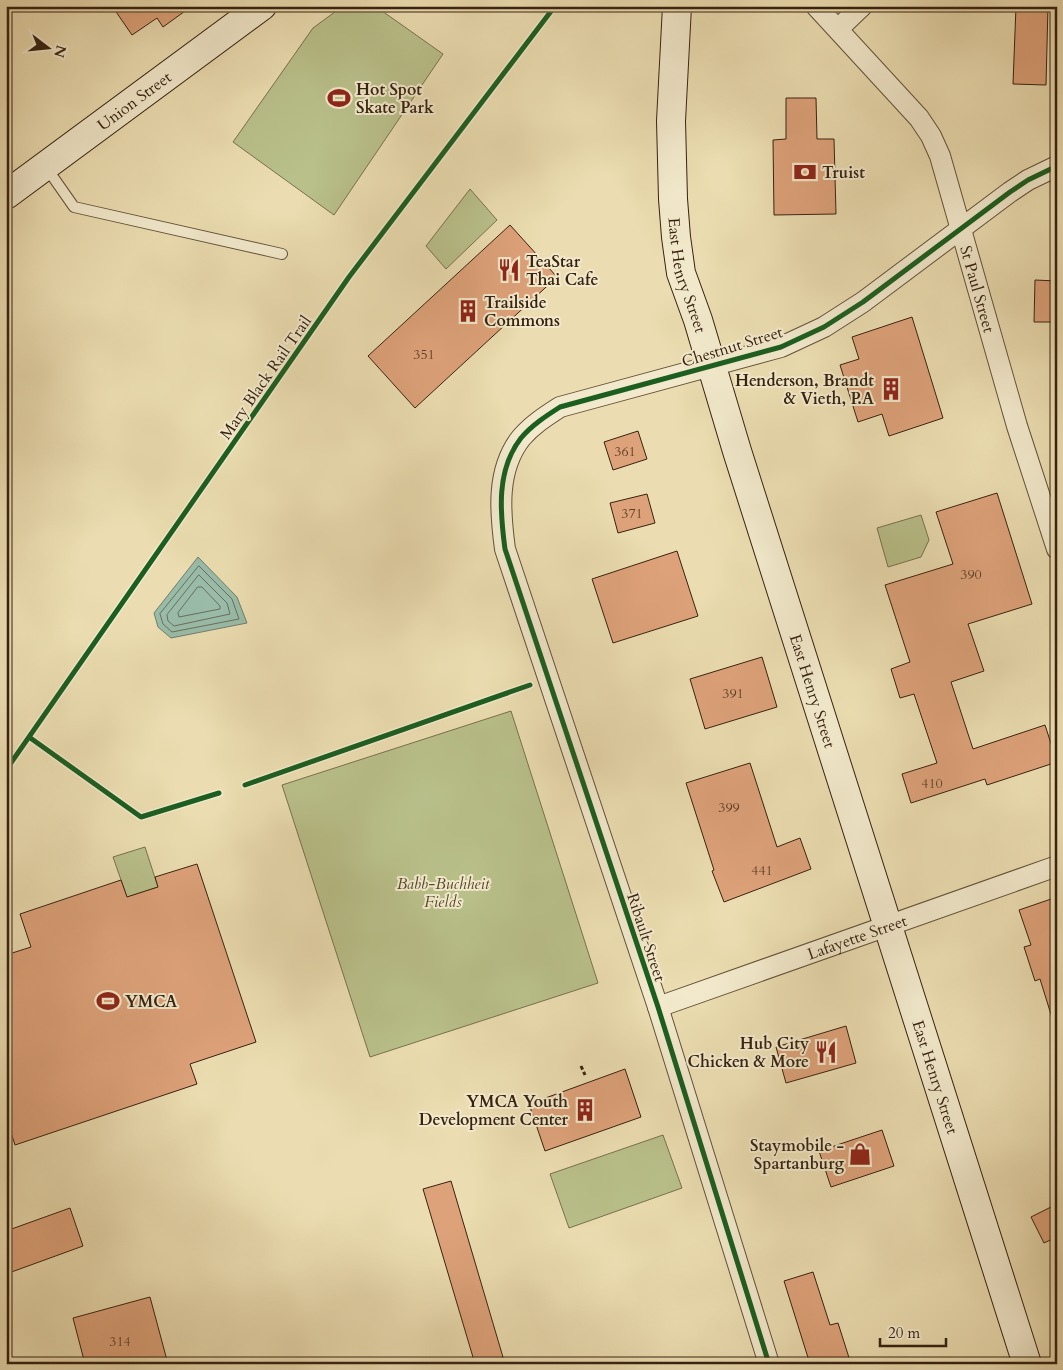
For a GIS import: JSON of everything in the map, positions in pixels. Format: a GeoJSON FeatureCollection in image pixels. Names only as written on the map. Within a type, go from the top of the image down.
{"type":"FeatureCollection","features":[{"type":"Feature","properties":{"kind":"main road","name":"Union Street"},"geometry":{"type":"LineString","coordinates":[[6,195],[262,6]]}},
{"type":"Feature","properties":{"kind":"main road","name":"East Henry Street"},"geometry":{"type":"LineString","coordinates":[[678,6],[671,120],[673,199],[681,273],[698,320],[711,367],[1027,1364]]}},
{"type":"Feature","properties":{"kind":"street","name":"St Paul Street"},"geometry":{"type":"LineString","coordinates":[[816,6],[919,118],[931,136],[940,156],[1018,426],[1057,549]]}},
{"type":"Feature","properties":{"kind":"street"},"geometry":{"type":"LineString","coordinates":[[838,29],[862,6]]}},
{"type":"Feature","properties":{"kind":"street","name":"Chestnut Street"},"geometry":{"type":"LineString","coordinates":[[501,519],[502,479],[510,458],[521,439],[536,423],[560,407],[781,347],[824,327],[864,302],[1022,184],[1057,166]]}},
{"type":"Feature","properties":{"kind":"street","name":"Ribault Street"},"geometry":{"type":"LineString","coordinates":[[501,519],[505,550],[658,1007],[769,1364]]}},
{"type":"Feature","properties":{"kind":"street","name":"Lafayette Street"},"geometry":{"type":"LineString","coordinates":[[658,1007],[1057,866]]}},
{"type":"Feature","properties":{"kind":"lane"},"geometry":{"type":"LineString","coordinates":[[45,166],[74,207],[282,254]]}},
{"type":"Feature","properties":{"kind":"path"},"geometry":{"type":"LineString","coordinates":[[581,1066],[585,1075]]}},
{"type":"Feature","properties":{"kind":"green space","name":"Hot Spot Skate Park"},"geometry":{"type":"Polygon","coordinates":[[[343,6],[375,6],[443,54],[334,215],[233,142],[313,28],[343,6]]]}},
{"type":"Feature","properties":{"kind":"green space"},"geometry":{"type":"Polygon","coordinates":[[[470,189],[497,220],[446,269],[426,246],[470,189]]]}},
{"type":"Feature","properties":{"kind":"green space"},"geometry":{"type":"Polygon","coordinates":[[[921,515],[929,540],[921,557],[888,567],[877,528],[921,515]]]}},
{"type":"Feature","properties":{"kind":"green space","name":"Babb-Buchheit Fields"},"geometry":{"type":"Polygon","coordinates":[[[511,711],[598,983],[370,1057],[282,785],[511,711]]]}},
{"type":"Feature","properties":{"kind":"green space"},"geometry":{"type":"Polygon","coordinates":[[[145,847],[158,887],[127,897],[113,857],[145,847]]]}},
{"type":"Feature","properties":{"kind":"green space"},"geometry":{"type":"Polygon","coordinates":[[[663,1135],[682,1188],[569,1228],[550,1174],[663,1135]]]}},
{"type":"Feature","properties":{"kind":"water"},"geometry":{"type":"Polygon","coordinates":[[[198,557],[237,597],[247,623],[171,638],[158,627],[154,613],[198,557]]]}},
{"type":"Feature","properties":{"kind":"building"},"geometry":{"type":"Polygon","coordinates":[[[112,6],[192,6],[163,27],[157,18],[132,35],[112,6]]]}},
{"type":"Feature","properties":{"kind":"building"},"geometry":{"type":"Polygon","coordinates":[[[1016,6],[1048,6],[1046,85],[1013,84],[1016,6]]]}},
{"type":"Feature","properties":{"kind":"building"},"geometry":{"type":"Polygon","coordinates":[[[786,98],[816,98],[817,139],[834,139],[836,214],[774,215],[773,140],[786,139],[786,98]]]}},
{"type":"Feature","properties":{"kind":"building","name":"Trailside Commons"},"geometry":{"type":"Polygon","coordinates":[[[510,225],[557,277],[415,408],[368,356],[510,225]]]}},
{"type":"Feature","properties":{"kind":"building"},"geometry":{"type":"Polygon","coordinates":[[[1035,280],[1057,281],[1057,322],[1034,322],[1035,280]]]}},
{"type":"Feature","properties":{"kind":"building","name":"Henderson, Brandt & Vieth, P.A"},"geometry":{"type":"Polygon","coordinates":[[[912,317],[943,418],[889,436],[882,414],[858,422],[840,365],[859,359],[852,337],[912,317]]]}},
{"type":"Feature","properties":{"kind":"building"},"geometry":{"type":"Polygon","coordinates":[[[638,431],[647,459],[613,470],[604,442],[638,431]]]}},
{"type":"Feature","properties":{"kind":"building"},"geometry":{"type":"Polygon","coordinates":[[[997,493],[1032,604],[968,624],[984,671],[951,682],[973,749],[1045,725],[1057,762],[987,785],[985,779],[911,803],[902,774],[937,763],[914,694],[900,698],[891,669],[910,662],[885,585],[953,564],[936,512],[997,493]]]}},
{"type":"Feature","properties":{"kind":"building"},"geometry":{"type":"Polygon","coordinates":[[[647,494],[655,523],[618,533],[610,503],[647,494]]]}},
{"type":"Feature","properties":{"kind":"building"},"geometry":{"type":"Polygon","coordinates":[[[677,551],[698,616],[613,643],[592,579],[677,551]]]}},
{"type":"Feature","properties":{"kind":"building"},"geometry":{"type":"Polygon","coordinates":[[[762,657],[777,707],[705,729],[690,679],[762,657]]]}},
{"type":"Feature","properties":{"kind":"building"},"geometry":{"type":"Polygon","coordinates":[[[750,763],[777,847],[800,838],[811,869],[724,902],[712,871],[714,870],[686,783],[750,763]]]}},
{"type":"Feature","properties":{"kind":"building"},"geometry":{"type":"Polygon","coordinates":[[[197,864],[256,1042],[190,1064],[197,1084],[15,1145],[6,1117],[6,955],[31,947],[20,914],[121,880],[127,897],[158,887],[155,877],[197,864]]]}},
{"type":"Feature","properties":{"kind":"building"},"geometry":{"type":"Polygon","coordinates":[[[1057,897],[1057,1020],[1053,1021],[1040,979],[1035,981],[1024,947],[1031,945],[1019,910],[1057,897]]]}},
{"type":"Feature","properties":{"kind":"building"},"geometry":{"type":"Polygon","coordinates":[[[846,1026],[856,1063],[786,1083],[776,1047],[846,1026]]]}},
{"type":"Feature","properties":{"kind":"building","name":"YMCA Youth Development Center"},"geometry":{"type":"Polygon","coordinates":[[[625,1069],[641,1117],[545,1151],[529,1104],[625,1069]]]}},
{"type":"Feature","properties":{"kind":"building"},"geometry":{"type":"Polygon","coordinates":[[[882,1130],[894,1166],[831,1187],[819,1151],[882,1130]]]}},
{"type":"Feature","properties":{"kind":"building"},"geometry":{"type":"Polygon","coordinates":[[[451,1181],[505,1364],[475,1364],[423,1189],[451,1181]]]}},
{"type":"Feature","properties":{"kind":"building"},"geometry":{"type":"Polygon","coordinates":[[[1057,1204],[1057,1237],[1044,1243],[1031,1217],[1057,1204]]]}},
{"type":"Feature","properties":{"kind":"building"},"geometry":{"type":"Polygon","coordinates":[[[70,1208],[83,1246],[6,1274],[6,1231],[70,1208]]]}},
{"type":"Feature","properties":{"kind":"building"},"geometry":{"type":"Polygon","coordinates":[[[813,1272],[830,1325],[838,1323],[851,1364],[810,1364],[784,1281],[813,1272]]]}},
{"type":"Feature","properties":{"kind":"building"},"geometry":{"type":"Polygon","coordinates":[[[150,1297],[168,1364],[85,1364],[73,1318],[150,1297]]]}},
{"type":"Feature","properties":{"kind":"cycle path","name":"Mary Black Rail Trail"},"geometry":{"type":"LineString","coordinates":[[6,770],[349,277],[555,6]]}},
{"type":"Feature","properties":{"kind":"cycle path"},"geometry":{"type":"LineString","coordinates":[[769,1364],[658,1007],[505,549],[501,506],[507,464],[513,450],[525,433],[544,417],[560,407],[781,347],[824,327],[863,302],[1010,192],[1028,180],[1057,166]]}},
{"type":"Feature","properties":{"kind":"cycle path"},"geometry":{"type":"LineString","coordinates":[[245,785],[530,685]]}},
{"type":"Feature","properties":{"kind":"cycle path"},"geometry":{"type":"LineString","coordinates":[[29,737],[141,817],[219,793]]}},
{"type":"Feature","properties":{"kind":"place","name":"Hot Spot Skate Park"},"geometry":{"type":"Point","coordinates":[339,98]}},
{"type":"Feature","properties":{"kind":"place","name":"Truist"},"geometry":{"type":"Point","coordinates":[805,172]}},
{"type":"Feature","properties":{"kind":"place","name":"TeaStar Thai Cafe"},"geometry":{"type":"Point","coordinates":[509,270]}},
{"type":"Feature","properties":{"kind":"place","name":"Trailside Commons"},"geometry":{"type":"Point","coordinates":[468,311]}},
{"type":"Feature","properties":{"kind":"place","name":"Henderson, Brandt & Vieth, P.A"},"geometry":{"type":"Point","coordinates":[891,389]}},
{"type":"Feature","properties":{"kind":"place","name":"YMCA"},"geometry":{"type":"Point","coordinates":[108,1001]}},
{"type":"Feature","properties":{"kind":"place","name":"Hub City Chicken & More"},"geometry":{"type":"Point","coordinates":[826,1052]}},
{"type":"Feature","properties":{"kind":"place","name":"YMCA Youth Development Center"},"geometry":{"type":"Point","coordinates":[585,1110]}},
{"type":"Feature","properties":{"kind":"place","name":"Staymobile - Spartanburg"},"geometry":{"type":"Point","coordinates":[860,1154]}}]}
